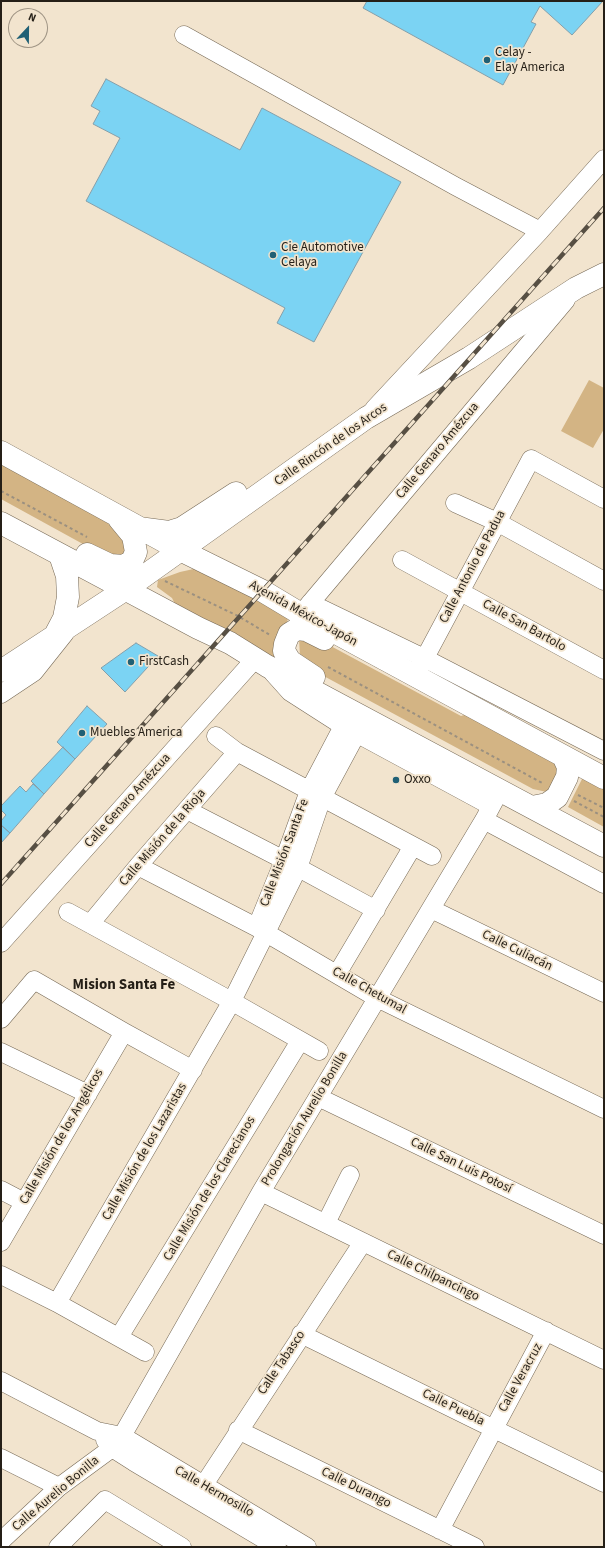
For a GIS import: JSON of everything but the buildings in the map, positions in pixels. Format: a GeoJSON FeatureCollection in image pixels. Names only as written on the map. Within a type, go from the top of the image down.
{"type":"FeatureCollection","features":[{"type":"Feature","properties":{"kind":"main road","name":"Calle Rincón de los Arcos"},"geometry":{"type":"LineString","coordinates":[[1,671],[126,589],[366,418],[469,358],[576,288],[604,274]]}},
{"type":"Feature","properties":{"kind":"main road"},"geometry":{"type":"LineString","coordinates":[[138,528],[169,532],[182,528],[314,441],[337,439]]}},
{"type":"Feature","properties":{"kind":"main road","name":"Avenida México-Japón"},"geometry":{"type":"LineString","coordinates":[[1,452],[180,550],[261,590],[306,608],[420,667],[469,705],[604,778]]}},
{"type":"Feature","properties":{"kind":"main road"},"geometry":{"type":"LineString","coordinates":[[1,514],[110,565],[124,566],[132,561],[136,552],[133,536],[124,523],[114,514]]}},
{"type":"Feature","properties":{"kind":"main road"},"geometry":{"type":"LineString","coordinates":[[1,523],[198,628],[230,643],[354,722],[438,757]]}},
{"type":"Feature","properties":{"kind":"main road"},"geometry":{"type":"LineString","coordinates":[[60,555],[68,576],[68,597],[63,631]]}},
{"type":"Feature","properties":{"kind":"main road"},"geometry":{"type":"LineString","coordinates":[[469,705],[430,692],[306,630],[297,629],[289,634],[284,651],[290,661],[302,670],[409,728],[438,757],[492,806],[532,807],[547,804],[557,797],[568,777],[568,767],[563,756]]}},
{"type":"Feature","properties":{"kind":"main road"},"geometry":{"type":"LineString","coordinates":[[532,807],[604,846]]}},
{"type":"Feature","properties":{"kind":"street"},"geometry":{"type":"LineString","coordinates":[[184,35],[455,186],[540,231]]}},
{"type":"Feature","properties":{"kind":"street"},"geometry":{"type":"LineString","coordinates":[[366,418],[540,231],[604,159]]}},
{"type":"Feature","properties":{"kind":"street","name":"Calle Genaro Amézcua"},"geometry":{"type":"LineString","coordinates":[[306,608],[576,288]]}},
{"type":"Feature","properties":{"kind":"street","name":"Calle Antonio de Padua"},"geometry":{"type":"LineString","coordinates":[[420,667],[459,591],[531,459],[604,499]]}},
{"type":"Feature","properties":{"kind":"street"},"geometry":{"type":"LineString","coordinates":[[455,502],[497,522],[604,581]]}},
{"type":"Feature","properties":{"kind":"street","name":"Calle San Bartolo"},"geometry":{"type":"LineString","coordinates":[[402,560],[604,670]]}},
{"type":"Feature","properties":{"kind":"street"},"geometry":{"type":"LineString","coordinates":[[1,694],[34,672],[63,631]]}},
{"type":"Feature","properties":{"kind":"street","name":"Calle Genaro Amézcua"},"geometry":{"type":"LineString","coordinates":[[1,942],[261,663]]}},
{"type":"Feature","properties":{"kind":"street"},"geometry":{"type":"LineString","coordinates":[[420,667],[604,751]]}},
{"type":"Feature","properties":{"kind":"street"},"geometry":{"type":"LineString","coordinates":[[354,722],[492,806],[604,884]]}},
{"type":"Feature","properties":{"kind":"street","name":"Calle Misión Santa Fe"},"geometry":{"type":"LineString","coordinates":[[228,999],[291,864],[316,795],[354,722]]}},
{"type":"Feature","properties":{"kind":"street"},"geometry":{"type":"LineString","coordinates":[[216,736],[237,752],[432,856]]}},
{"type":"Feature","properties":{"kind":"street","name":"Calle Misión de la Rioja"},"geometry":{"type":"LineString","coordinates":[[90,924],[237,752]]}},
{"type":"Feature","properties":{"kind":"street","name":"Prolongación Aurelio Bonilla"},"geometry":{"type":"LineString","coordinates":[[117,1442],[261,1192],[492,806]]}},
{"type":"Feature","properties":{"kind":"street"},"geometry":{"type":"LineString","coordinates":[[186,810],[376,910]]}},
{"type":"Feature","properties":{"kind":"street"},"geometry":{"type":"LineString","coordinates":[[337,974],[413,846]]}},
{"type":"Feature","properties":{"kind":"street","name":"Calle Chetumal"},"geometry":{"type":"LineString","coordinates":[[138,866],[261,930],[377,998],[604,1108]]}},
{"type":"Feature","properties":{"kind":"street","name":"Calle Culiacán"},"geometry":{"type":"LineString","coordinates":[[431,909],[604,993]]}},
{"type":"Feature","properties":{"kind":"street"},"geometry":{"type":"LineString","coordinates":[[68,912],[228,999],[319,1051]]}},
{"type":"Feature","properties":{"kind":"street"},"geometry":{"type":"LineString","coordinates":[[1,1019],[34,980],[188,1067]]}},
{"type":"Feature","properties":{"kind":"street","name":"Calle Misión de los Lazaristas"},"geometry":{"type":"LineString","coordinates":[[57,1303],[188,1067],[228,999]]}},
{"type":"Feature","properties":{"kind":"street","name":"Calle Misión de los Angélicos"},"geometry":{"type":"LineString","coordinates":[[1,1242],[124,1032]]}},
{"type":"Feature","properties":{"kind":"street","name":"Calle Misión de los Clarecianos"},"geometry":{"type":"LineString","coordinates":[[119,1337],[300,1041]]}},
{"type":"Feature","properties":{"kind":"street"},"geometry":{"type":"LineString","coordinates":[[1,1052],[88,1094]]}},
{"type":"Feature","properties":{"kind":"street","name":"Calle San Luis Potosí"},"geometry":{"type":"LineString","coordinates":[[318,1097],[604,1235]]}},
{"type":"Feature","properties":{"kind":"street"},"geometry":{"type":"LineString","coordinates":[[326,1223],[350,1174]]}},
{"type":"Feature","properties":{"kind":"street"},"geometry":{"type":"LineString","coordinates":[[1,1190],[24,1202]]}},
{"type":"Feature","properties":{"kind":"street","name":"Calle Chilpancingo"},"geometry":{"type":"LineString","coordinates":[[261,1192],[604,1360]]}},
{"type":"Feature","properties":{"kind":"street","name":"Calle Tabasco"},"geometry":{"type":"LineString","coordinates":[[203,1486],[238,1430],[363,1242]]}},
{"type":"Feature","properties":{"kind":"street"},"geometry":{"type":"LineString","coordinates":[[1,1275],[57,1303],[145,1352]]}},
{"type":"Feature","properties":{"kind":"street","name":"Calle Veracruz"},"geometry":{"type":"LineString","coordinates":[[440,1530],[546,1331]]}},
{"type":"Feature","properties":{"kind":"street","name":"Calle Puebla"},"geometry":{"type":"LineString","coordinates":[[302,1334],[604,1483]]}},
{"type":"Feature","properties":{"kind":"street"},"geometry":{"type":"LineString","coordinates":[[1,1380],[117,1442]]}},
{"type":"Feature","properties":{"kind":"street","name":"Calle Durango"},"geometry":{"type":"LineString","coordinates":[[238,1430],[474,1547]]}},
{"type":"Feature","properties":{"kind":"street","name":"Calle Hermosillo"},"geometry":{"type":"LineString","coordinates":[[117,1442],[203,1486],[307,1547]]}},
{"type":"Feature","properties":{"kind":"street","name":"Calle Hermosillo"},"geometry":{"type":"LineString","coordinates":[[117,1442],[277,1547]]}},
{"type":"Feature","properties":{"kind":"street","name":"Calle Aurelio Bonilla"},"geometry":{"type":"LineString","coordinates":[[1,1540],[60,1487],[117,1442]]}},
{"type":"Feature","properties":{"kind":"street"},"geometry":{"type":"LineString","coordinates":[[1,1458],[60,1487]]}},
{"type":"Feature","properties":{"kind":"street"},"geometry":{"type":"LineString","coordinates":[[58,1547],[105,1500],[176,1546]]}},
{"type":"Feature","properties":{"kind":"path"},"geometry":{"type":"LineString","coordinates":[[563,787],[604,808]]}},
{"type":"Feature","properties":{"kind":"shaded area"},"geometry":{"type":"Polygon","coordinates":[[[589,380],[604,388],[604,429],[593,448],[561,431],[589,380]]]}},
{"type":"Feature","properties":{"kind":"shaded area"},"geometry":{"type":"Polygon","coordinates":[[[1,461],[115,521],[127,550],[124,558],[112,560],[1,499],[1,461]]]}},
{"type":"Feature","properties":{"kind":"shaded area"},"geometry":{"type":"Polygon","coordinates":[[[198,568],[289,616],[284,630],[285,665],[177,608],[172,598],[157,587],[158,580],[180,572],[198,568]]]}},
{"type":"Feature","properties":{"kind":"shaded area"},"geometry":{"type":"Polygon","coordinates":[[[314,637],[461,716],[470,713],[556,760],[559,775],[547,792],[533,789],[320,674],[300,657],[299,638],[314,637]]]}},
{"type":"Feature","properties":{"kind":"shaded area"},"geometry":{"type":"Polygon","coordinates":[[[584,775],[604,786],[604,827],[568,807],[584,775]]]}},
{"type":"Feature","properties":{"kind":"railway"},"geometry":{"type":"LineString","coordinates":[[1,884],[604,208]]}},
{"type":"Feature","properties":{"kind":"place","name":"Celay - Elay America"},"geometry":{"type":"Point","coordinates":[487,60]}},
{"type":"Feature","properties":{"kind":"place","name":"Cie Automotive Celaya"},"geometry":{"type":"Point","coordinates":[273,255]}},
{"type":"Feature","properties":{"kind":"place","name":"FirstCash"},"geometry":{"type":"Point","coordinates":[131,662]}},
{"type":"Feature","properties":{"kind":"place","name":"Muebles America"},"geometry":{"type":"Point","coordinates":[82,733]}},
{"type":"Feature","properties":{"kind":"place","name":"Oxxo"},"geometry":{"type":"Point","coordinates":[396,780]}},
{"type":"Feature","properties":{"kind":"district","name":"Mision Santa Fe"},"geometry":{"type":"Point","coordinates":[124,986]}}]}
